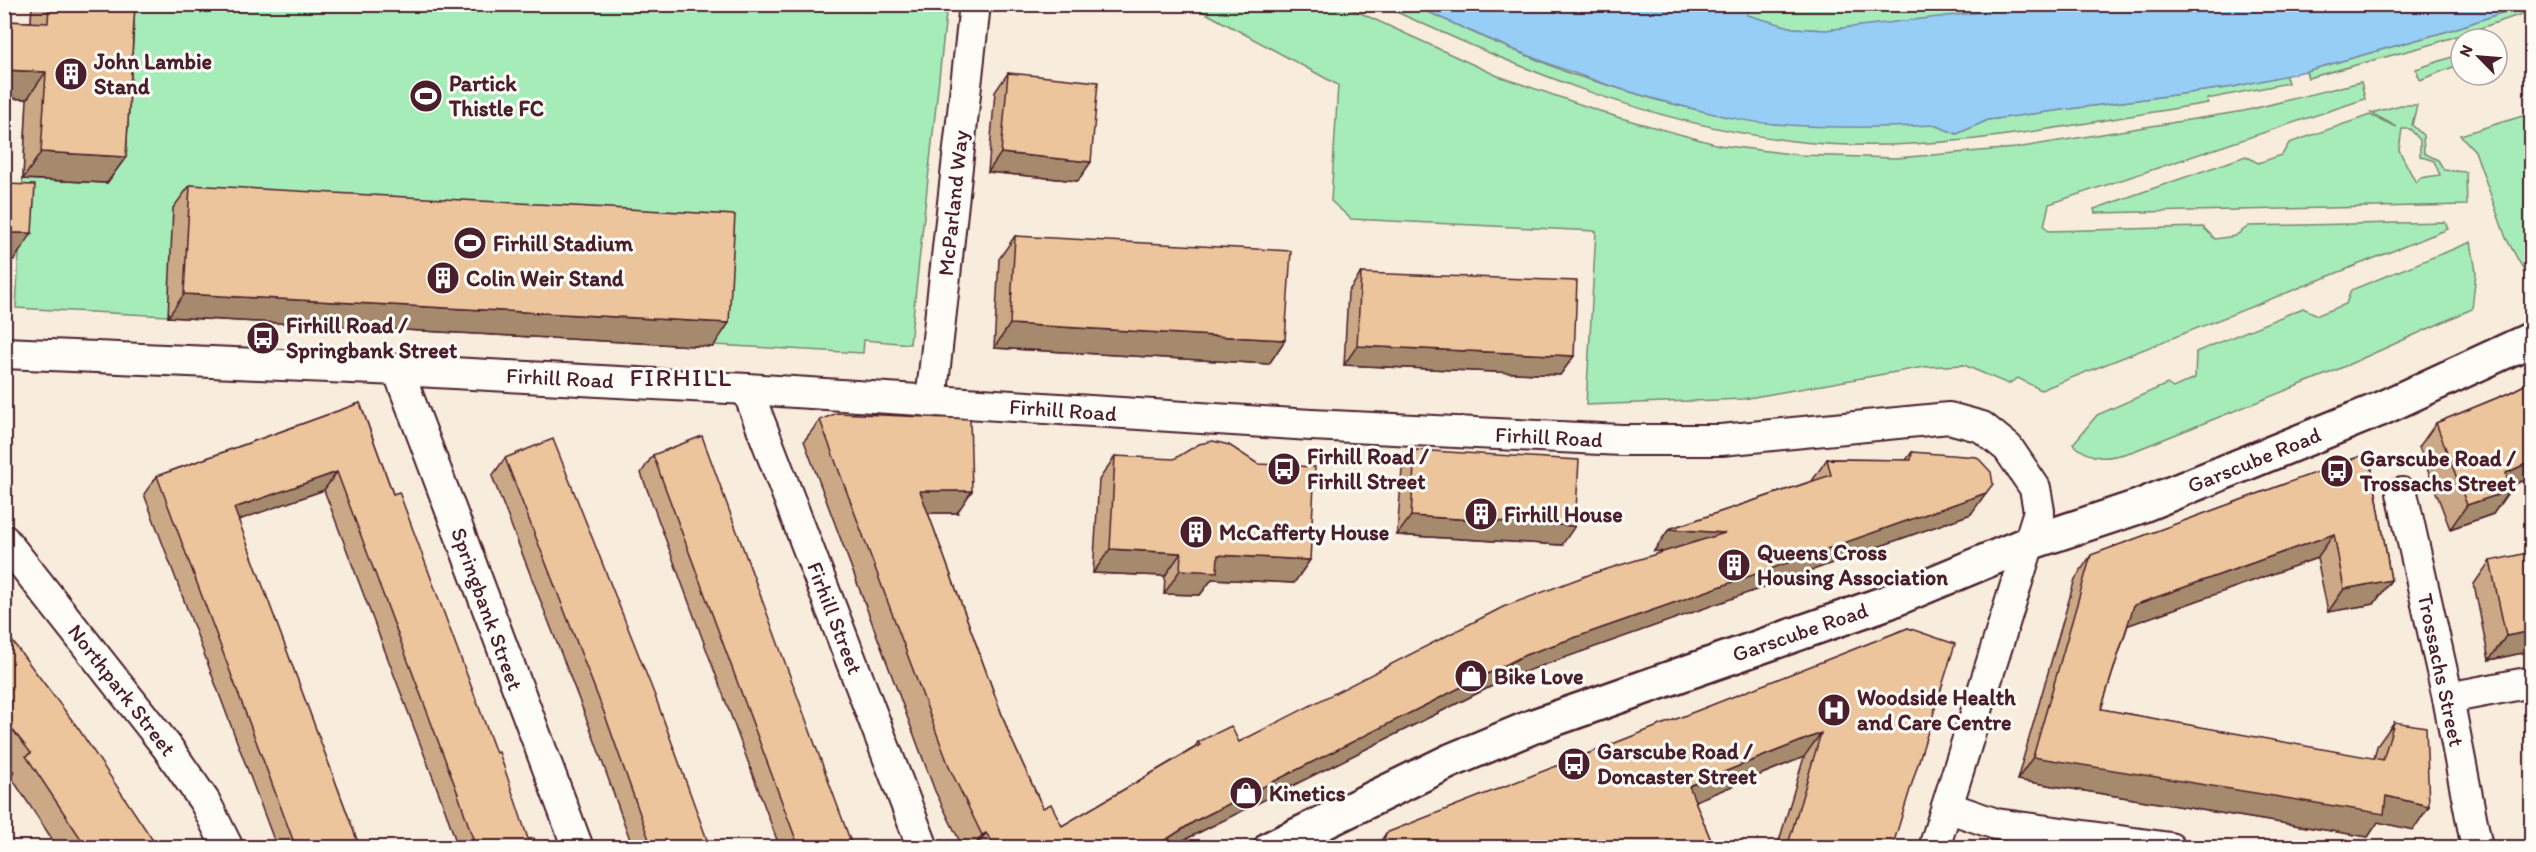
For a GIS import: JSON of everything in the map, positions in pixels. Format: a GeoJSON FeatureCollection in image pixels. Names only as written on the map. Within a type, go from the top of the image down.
{"type":"FeatureCollection","features":[{"type":"Feature","properties":{"kind":"main road","name":"Garscube Road"},"geometry":{"type":"LineString","coordinates":[[1271,848],[1450,761],[1534,726],[1888,602],[2029,543],[2138,507],[2378,410],[2532,339]]}},
{"type":"Feature","properties":{"kind":"street","name":"McParland Way"},"geometry":{"type":"LineString","coordinates":[[931,402],[975,4]]}},
{"type":"Feature","properties":{"kind":"street","name":"Firhill Road"},"geometry":{"type":"LineString","coordinates":[[4,353],[747,388],[1300,425],[1644,441],[1721,440],[1949,418],[1982,427],[1995,436],[2018,459],[2038,495],[2039,511],[1934,848]]}},
{"type":"Feature","properties":{"kind":"street","name":"Springbank Street"},"geometry":{"type":"LineString","coordinates":[[398,370],[578,848]]}},
{"type":"Feature","properties":{"kind":"street","name":"Firhill Street"},"geometry":{"type":"LineString","coordinates":[[747,388],[922,848]]}},
{"type":"Feature","properties":{"kind":"street","name":"Trossachs Street"},"geometry":{"type":"LineString","coordinates":[[2402,493],[2448,698],[2477,848]]}},
{"type":"Feature","properties":{"kind":"street","name":"Northpark Street"},"geometry":{"type":"LineString","coordinates":[[4,540],[167,747],[205,802],[228,848]]}},
{"type":"Feature","properties":{"kind":"street"},"geometry":{"type":"LineString","coordinates":[[2448,698],[2532,682]]}},
{"type":"Feature","properties":{"kind":"street"},"geometry":{"type":"LineString","coordinates":[[1947,807],[1996,824],[2170,848]]}},
{"type":"Feature","properties":{"kind":"green space","name":"Firhill Stadium"},"geometry":{"type":"Polygon","coordinates":[[[32,5],[947,5],[910,344],[864,340],[863,353],[16,308],[32,5]]]}},
{"type":"Feature","properties":{"kind":"green space"},"geometry":{"type":"Polygon","coordinates":[[[1191,5],[1343,5],[1498,76],[1617,117],[1719,145],[1799,155],[1896,158],[2016,148],[2244,111],[2361,82],[2365,99],[2049,204],[2044,226],[2049,231],[2203,227],[2215,239],[2235,236],[2249,226],[2445,222],[2448,229],[2041,390],[2018,378],[2008,384],[1964,365],[1924,367],[1743,399],[1586,405],[1596,231],[1351,219],[1331,201],[1338,85],[1191,5]]]}},
{"type":"Feature","properties":{"kind":"green space"},"geometry":{"type":"Polygon","coordinates":[[[1381,5],[1413,5],[1571,74],[1660,101],[1733,118],[1775,124],[1934,125],[1957,134],[1988,120],[2233,87],[2285,74],[2288,83],[2207,99],[2208,103],[2001,136],[1896,145],[1844,145],[1793,141],[1737,132],[1632,106],[1531,70],[1381,5]]]}},
{"type":"Feature","properties":{"kind":"green space"},"geometry":{"type":"Polygon","coordinates":[[[1711,5],[2052,5],[1825,30],[1793,28],[1711,5]]]}},
{"type":"Feature","properties":{"kind":"green space"},"geometry":{"type":"Polygon","coordinates":[[[2531,5],[2531,11],[2483,27],[2460,27],[2531,5]]]}},
{"type":"Feature","properties":{"kind":"green space"},"geometry":{"type":"Polygon","coordinates":[[[2448,31],[2449,39],[2433,44],[2308,78],[2306,71],[2448,31]]]}},
{"type":"Feature","properties":{"kind":"green space"},"geometry":{"type":"Polygon","coordinates":[[[2449,58],[2449,69],[2420,80],[2416,69],[2449,58]]]}},
{"type":"Feature","properties":{"kind":"green space"},"geometry":{"type":"Polygon","coordinates":[[[2401,105],[2417,105],[2412,125],[2423,135],[2424,153],[2438,160],[2444,170],[2466,172],[2467,205],[2095,213],[2094,209],[2246,156],[2258,163],[2282,155],[2289,143],[2370,115],[2397,127],[2371,113],[2401,105]],[[2402,129],[2399,150],[2416,183],[2420,178],[2440,175],[2434,161],[2420,156],[2420,140],[2410,129],[2402,129]]]}},
{"type":"Feature","properties":{"kind":"green space"},"geometry":{"type":"Polygon","coordinates":[[[2531,110],[2531,283],[2506,238],[2475,151],[2460,135],[2526,115],[2531,110]]]}},
{"type":"Feature","properties":{"kind":"green space"},"geometry":{"type":"Polygon","coordinates":[[[2471,242],[2476,272],[2472,309],[2332,372],[2134,451],[2102,457],[2087,454],[2073,444],[2097,415],[2167,384],[2173,388],[2195,378],[2196,352],[2303,308],[2318,315],[2346,304],[2351,290],[2471,242]]]}},
{"type":"Feature","properties":{"kind":"water"},"geometry":{"type":"Polygon","coordinates":[[[2052,4],[2525,5],[2460,27],[2449,27],[2448,31],[2306,71],[2233,87],[1988,120],[1957,134],[1934,125],[1854,127],[1795,125],[1732,118],[1654,99],[1549,64],[1413,5],[1749,5],[1747,15],[1793,28],[1825,30],[2052,4]]]}},
{"type":"Feature","properties":{"kind":"building","name":"John Lambie Stand"},"geometry":{"type":"Polygon","coordinates":[[[49,4],[135,4],[126,157],[41,152],[46,72],[4,70],[4,21],[48,23],[49,4]]]}},
{"type":"Feature","properties":{"kind":"building"},"geometry":{"type":"Polygon","coordinates":[[[1008,73],[1098,82],[1091,162],[1001,153],[1008,73]]]}},
{"type":"Feature","properties":{"kind":"building"},"geometry":{"type":"Polygon","coordinates":[[[4,184],[35,185],[32,233],[11,233],[11,239],[4,239],[4,184]]]}},
{"type":"Feature","properties":{"kind":"building","name":"Colin Weir Stand"},"geometry":{"type":"Polygon","coordinates":[[[190,185],[735,215],[729,323],[184,294],[190,185]]]}},
{"type":"Feature","properties":{"kind":"building"},"geometry":{"type":"Polygon","coordinates":[[[1015,236],[1291,251],[1285,340],[1010,324],[1015,236]]]}},
{"type":"Feature","properties":{"kind":"building"},"geometry":{"type":"Polygon","coordinates":[[[1361,273],[1577,281],[1574,356],[1357,346],[1361,273]]]}},
{"type":"Feature","properties":{"kind":"building"},"geometry":{"type":"Polygon","coordinates":[[[2532,381],[2532,461],[2506,473],[2509,491],[2467,505],[2436,423],[2532,381]]]}},
{"type":"Feature","properties":{"kind":"building"},"geometry":{"type":"Polygon","coordinates":[[[360,403],[393,494],[399,492],[496,753],[499,752],[528,839],[534,838],[538,848],[476,848],[458,794],[337,472],[234,508],[360,848],[296,848],[157,476],[360,403]]]}},
{"type":"Feature","properties":{"kind":"building"},"geometry":{"type":"Polygon","coordinates":[[[837,413],[970,419],[972,491],[920,491],[1009,734],[1043,808],[1051,804],[1062,826],[1200,745],[1198,742],[1231,726],[1239,742],[1503,607],[1591,574],[1725,533],[1669,529],[1831,475],[1827,459],[1911,460],[1912,452],[1977,457],[1991,472],[1993,484],[1986,493],[1525,655],[1195,821],[1153,848],[1018,848],[1016,844],[996,848],[986,833],[982,835],[950,769],[820,420],[837,413]]]}},
{"type":"Feature","properties":{"kind":"building"},"geometry":{"type":"Polygon","coordinates":[[[702,436],[853,848],[799,848],[653,455],[702,436]]]}},
{"type":"Feature","properties":{"kind":"building"},"geometry":{"type":"Polygon","coordinates":[[[553,439],[655,696],[710,848],[652,848],[605,715],[505,458],[553,439]]]}},
{"type":"Feature","properties":{"kind":"building","name":"McCafferty House"},"geometry":{"type":"Polygon","coordinates":[[[1213,441],[1229,445],[1258,464],[1315,467],[1310,560],[1218,555],[1217,572],[1180,570],[1181,553],[1110,549],[1115,456],[1174,459],[1199,444],[1213,441]]]}},
{"type":"Feature","properties":{"kind":"building","name":"Firhill House"},"geometry":{"type":"Polygon","coordinates":[[[1415,450],[1579,460],[1575,526],[1411,516],[1415,450]]]}},
{"type":"Feature","properties":{"kind":"building"},"geometry":{"type":"Polygon","coordinates":[[[2369,453],[2391,580],[2344,589],[2334,534],[2134,605],[2101,709],[2383,760],[2394,722],[2426,727],[2429,806],[2386,796],[2384,814],[2033,757],[2091,555],[2369,453]]]}},
{"type":"Feature","properties":{"kind":"building"},"geometry":{"type":"Polygon","coordinates":[[[2532,552],[2532,631],[2506,636],[2490,561],[2532,552]]]}},
{"type":"Feature","properties":{"kind":"building","name":"Woodside Health and Care Centre"},"geometry":{"type":"Polygon","coordinates":[[[1908,628],[1955,644],[1892,848],[1787,848],[1821,733],[1689,786],[1714,848],[1382,848],[1386,833],[1908,628]]]}},
{"type":"Feature","properties":{"kind":"building"},"geometry":{"type":"Polygon","coordinates":[[[6,633],[78,728],[158,848],[87,848],[26,756],[31,753],[4,719],[4,634],[6,633]]]}},
{"type":"Feature","properties":{"kind":"building"},"geometry":{"type":"Polygon","coordinates":[[[2003,841],[2038,848],[2001,848],[2003,841]]]}},
{"type":"Feature","properties":{"kind":"place","name":"John Lambie Stand"},"geometry":{"type":"Point","coordinates":[71,74]}},
{"type":"Feature","properties":{"kind":"place","name":"Partick Thistle FC"},"geometry":{"type":"Point","coordinates":[426,96]}},
{"type":"Feature","properties":{"kind":"place","name":"Firhill Stadium"},"geometry":{"type":"Point","coordinates":[470,243]}},
{"type":"Feature","properties":{"kind":"place","name":"Colin Weir Stand"},"geometry":{"type":"Point","coordinates":[443,278]}},
{"type":"Feature","properties":{"kind":"place","name":"Firhill Road / Springbank Street"},"geometry":{"type":"Point","coordinates":[263,338]}},
{"type":"Feature","properties":{"kind":"place","name":"Firhill Road / Firhill Street"},"geometry":{"type":"Point","coordinates":[1284,469]}},
{"type":"Feature","properties":{"kind":"place","name":"Garscube Road / Trossachs Street"},"geometry":{"type":"Point","coordinates":[2337,471]}},
{"type":"Feature","properties":{"kind":"place","name":"Firhill House"},"geometry":{"type":"Point","coordinates":[1481,514]}},
{"type":"Feature","properties":{"kind":"place","name":"McCafferty House"},"geometry":{"type":"Point","coordinates":[1196,532]}},
{"type":"Feature","properties":{"kind":"place","name":"Queens Cross Housing Association"},"geometry":{"type":"Point","coordinates":[1734,565]}},
{"type":"Feature","properties":{"kind":"place","name":"Bike Love"},"geometry":{"type":"Point","coordinates":[1471,676]}},
{"type":"Feature","properties":{"kind":"place","name":"Woodside Health and Care Centre"},"geometry":{"type":"Point","coordinates":[1834,710]}},
{"type":"Feature","properties":{"kind":"place","name":"Garscube Road / Doncaster Street"},"geometry":{"type":"Point","coordinates":[1574,764]}},
{"type":"Feature","properties":{"kind":"place","name":"Kinetics"},"geometry":{"type":"Point","coordinates":[1246,793]}},
{"type":"Feature","properties":{"kind":"district","name":"FIRHILL"},"geometry":{"type":"Point","coordinates":[681,377]}}]}
